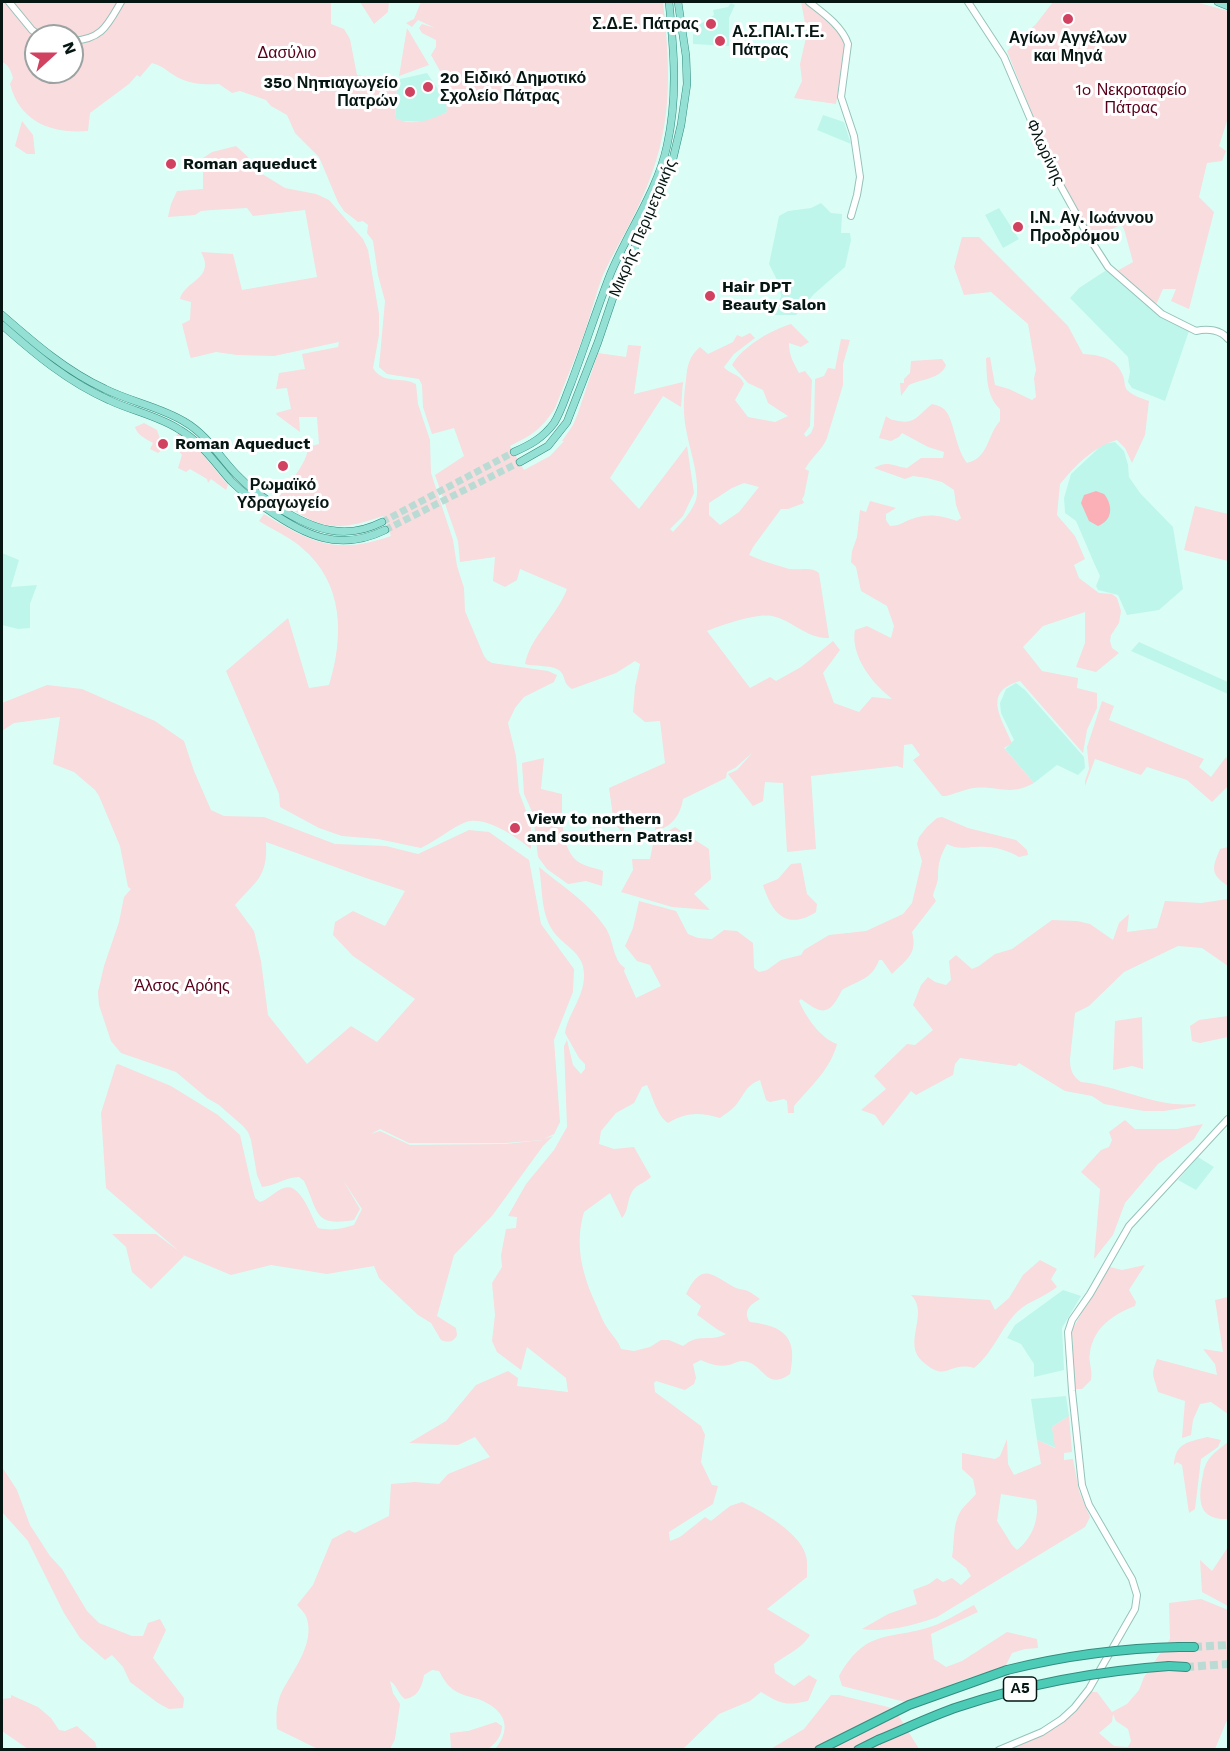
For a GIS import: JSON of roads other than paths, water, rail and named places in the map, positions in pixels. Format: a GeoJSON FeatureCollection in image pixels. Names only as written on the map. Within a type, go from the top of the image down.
{"type":"FeatureCollection","features":[{"type":"Feature","properties":{"kind":"highway","name":"Α5"},"geometry":{"type":"LineString","coordinates":[[819,1749],[909,1705],[1007,1670],[1059,1658],[1096,1653],[1131,1649],[1194,1647]]}},
{"type":"Feature","properties":{"kind":"highway","name":"Α5"},"geometry":{"type":"LineString","coordinates":[[858,1749],[958,1707],[1035,1685],[1097,1674],[1169,1666],[1186,1667]]}},
{"type":"Feature","properties":{"kind":"main road","name":"Μικρής Περιμετρικής"},"geometry":{"type":"LineString","coordinates":[[514,452],[541,438],[559,414],[610,276],[661,166],[675,93],[674,49],[669,2]]}},
{"type":"Feature","properties":{"kind":"main road","name":"Μικρής Περιμετρικής"},"geometry":{"type":"LineString","coordinates":[[520,462],[548,446],[567,422],[620,277],[656,204],[672,163],[687,84],[685,48],[678,2]]}},
{"type":"Feature","properties":{"kind":"main road"},"geometry":{"type":"LineString","coordinates":[[1218,2],[1228,6]]}},
{"type":"Feature","properties":{"kind":"main road"},"geometry":{"type":"LineString","coordinates":[[2,315],[49,355],[83,378],[112,393],[188,423],[205,438],[244,483],[298,519],[322,530],[341,532],[383,526],[364,538],[342,541],[319,537],[294,527],[244,493],[203,449],[182,431],[108,400],[78,384],[50,366],[2,325]]}},
{"type":"Feature","properties":{"kind":"street"},"geometry":{"type":"LineString","coordinates":[[9,2],[28,24]]}},
{"type":"Feature","properties":{"kind":"street"},"geometry":{"type":"LineString","coordinates":[[84,40],[102,32],[121,2]]}},
{"type":"Feature","properties":{"kind":"street"},"geometry":{"type":"LineString","coordinates":[[809,2],[831,19],[848,44],[841,97],[854,136],[860,177],[851,216]]}},
{"type":"Feature","properties":{"kind":"street","name":"Φλωρίνης"},"geometry":{"type":"LineString","coordinates":[[968,2],[1004,57],[1053,172],[1108,267],[1162,314],[1196,331],[1201,329],[1220,332],[1228,339]]}},
{"type":"Feature","properties":{"kind":"street"},"geometry":{"type":"LineString","coordinates":[[999,1749],[1042,1732],[1069,1713],[1089,1689],[1135,1610],[1137,1595],[1132,1579],[1093,1512],[1082,1485],[1068,1332],[1072,1320],[1090,1294],[1129,1226],[1228,1119]]}},
{"type":"Feature","properties":{"kind":"tunnel"},"geometry":{"type":"LineString","coordinates":[[382,522],[514,452]]}},
{"type":"Feature","properties":{"kind":"tunnel"},"geometry":{"type":"LineString","coordinates":[[385,530],[520,462]]}},
{"type":"Feature","properties":{"kind":"tunnel"},"geometry":{"type":"LineString","coordinates":[[1194,1647],[1228,1645]]}},
{"type":"Feature","properties":{"kind":"tunnel"},"geometry":{"type":"LineString","coordinates":[[1186,1667],[1228,1664]]}},
{"type":"Feature","properties":{"kind":"place","name":"Αγίων Αγγέλων και Μηνά"},"geometry":{"type":"Point","coordinates":[1068,19]}},
{"type":"Feature","properties":{"kind":"place","name":"Σ.Δ.Ε. Πάτρας"},"geometry":{"type":"Point","coordinates":[711,24]}},
{"type":"Feature","properties":{"kind":"place","name":"Α.Σ.ΠΑΙ.Τ.Ε. Πάτρας"},"geometry":{"type":"Point","coordinates":[720,41]}},
{"type":"Feature","properties":{"kind":"place","name":"2ο Ειδικό Δημοτικό Σχολείο Πάτρας"},"geometry":{"type":"Point","coordinates":[428,87]}},
{"type":"Feature","properties":{"kind":"place","name":"35ο Νηπιαγωγείο Πατρών"},"geometry":{"type":"Point","coordinates":[410,92]}},
{"type":"Feature","properties":{"kind":"place","name":"Roman aqueduct"},"geometry":{"type":"Point","coordinates":[171,164]}},
{"type":"Feature","properties":{"kind":"place","name":"Ι.Ν. Αγ. Ιωάννου Προδρόμου"},"geometry":{"type":"Point","coordinates":[1018,227]}},
{"type":"Feature","properties":{"kind":"place","name":"Hair DPT Beauty Salon"},"geometry":{"type":"Point","coordinates":[710,296]}},
{"type":"Feature","properties":{"kind":"place","name":"Roman Aqueduct"},"geometry":{"type":"Point","coordinates":[163,444]}},
{"type":"Feature","properties":{"kind":"place","name":"Ρωμαϊκό Υδραγωγείο"},"geometry":{"type":"Point","coordinates":[283,466]}},
{"type":"Feature","properties":{"kind":"place","name":"View to northern and southern Patras!"},"geometry":{"type":"Point","coordinates":[515,828]}},
{"type":"Feature","properties":{"kind":"park label","name":"Δασύλιο"},"geometry":{"type":"Point","coordinates":[287,53]}},
{"type":"Feature","properties":{"kind":"park label","name":"1o Νεκροταφείο Πάτρας"},"geometry":{"type":"Point","coordinates":[1131,99]}},
{"type":"Feature","properties":{"kind":"park label","name":"Άλσος Αρόης"},"geometry":{"type":"Point","coordinates":[182,986]}}]}
